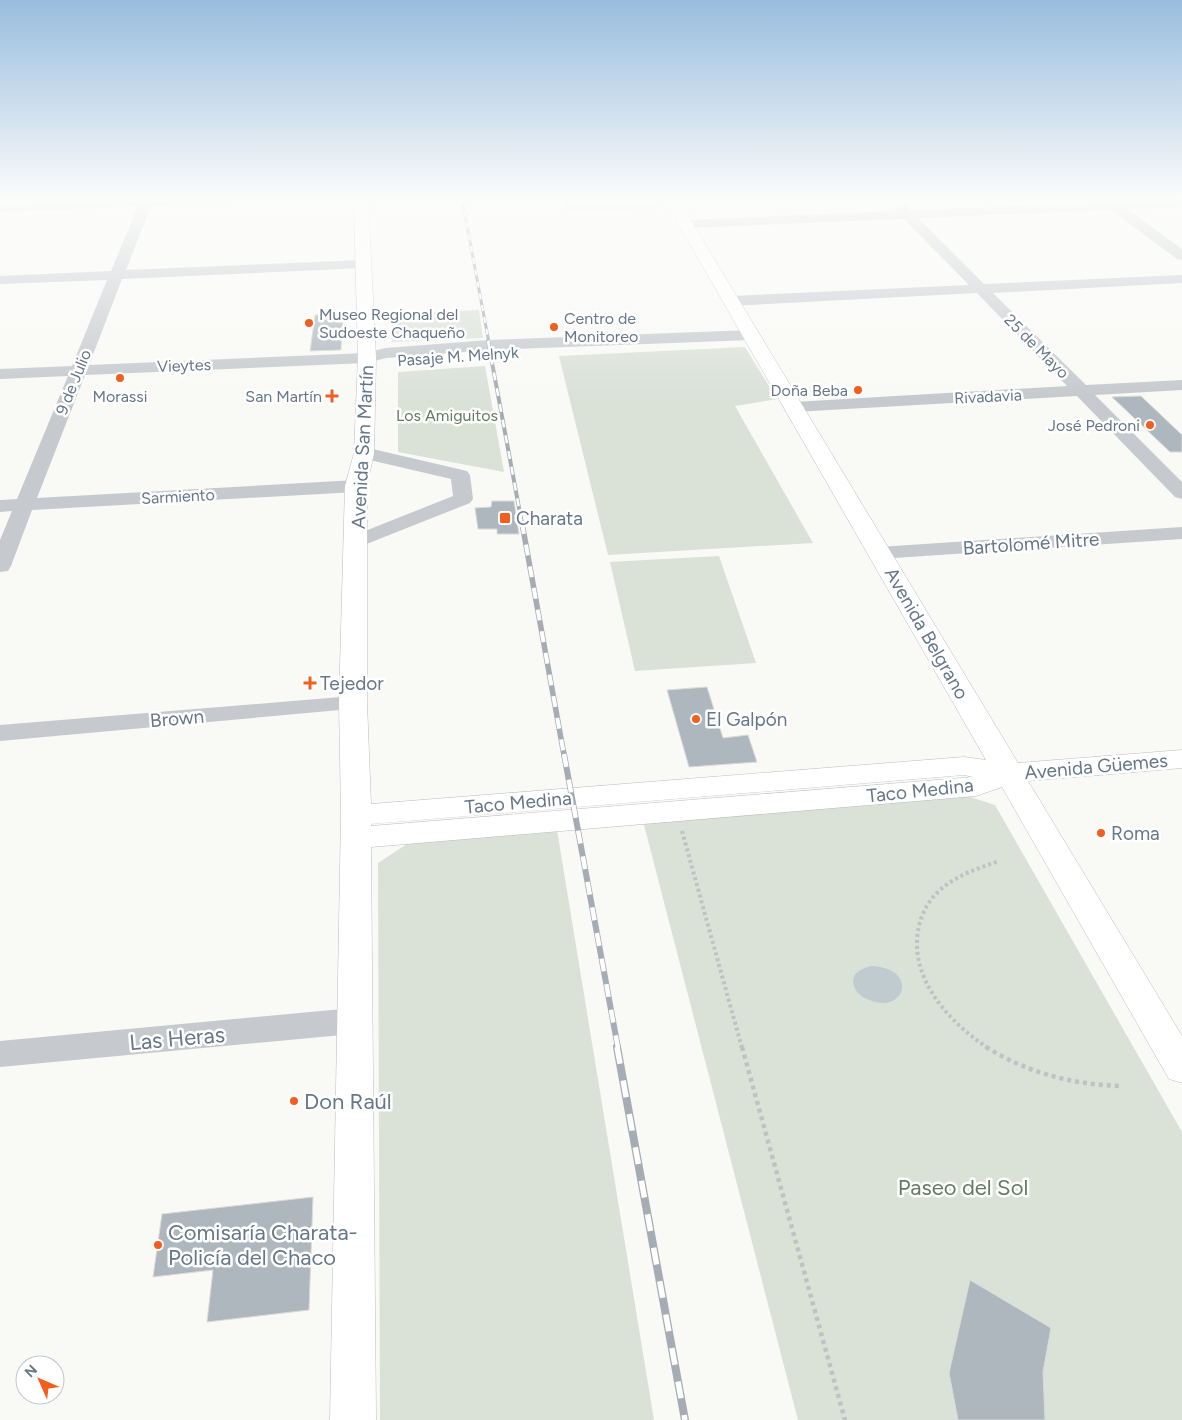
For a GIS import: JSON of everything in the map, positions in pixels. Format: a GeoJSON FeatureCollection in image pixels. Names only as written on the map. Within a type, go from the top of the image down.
{"type":"FeatureCollection","features":[{"type":"Feature","properties":{"kind":"main road","name":"Avenida San Martín"},"geometry":{"type":"LineString","coordinates":[[353,1420],[355,827],[353,703],[357,541],[356,486],[364,453],[367,358],[364,265]]}},
{"type":"Feature","properties":{"kind":"main road","name":"Avenida Belgrano"},"geometry":{"type":"LineString","coordinates":[[710,265],[1182,1068]]}},
{"type":"Feature","properties":{"kind":"main road","name":"Avenida Güemes"},"geometry":{"type":"LineString","coordinates":[[1009,773],[1182,759]]}},
{"type":"Feature","properties":{"kind":"main road","name":"Taco Medina"},"geometry":{"type":"LineString","coordinates":[[355,827],[976,786],[1009,773]]}},
{"type":"Feature","properties":{"kind":"street","name":"9 de Julio"},"geometry":{"type":"LineString","coordinates":[[0,566],[120,265]]}},
{"type":"Feature","properties":{"kind":"street"},"geometry":{"type":"LineString","coordinates":[[0,280],[335,265]]}},
{"type":"Feature","properties":{"kind":"street","name":"25 de Mayo"},"geometry":{"type":"LineString","coordinates":[[958,265],[1182,493]]}},
{"type":"Feature","properties":{"kind":"street"},"geometry":{"type":"LineString","coordinates":[[731,300],[1182,279]]}},
{"type":"Feature","properties":{"kind":"street","name":"Pasaje M. Melnyk"},"geometry":{"type":"LineString","coordinates":[[367,358],[381,361],[753,338]]}},
{"type":"Feature","properties":{"kind":"street","name":"Vieytes"},"geometry":{"type":"LineString","coordinates":[[0,374],[367,358]]}},
{"type":"Feature","properties":{"kind":"street","name":"Rivadavia"},"geometry":{"type":"LineString","coordinates":[[794,407],[1182,385]]}},
{"type":"Feature","properties":{"kind":"street"},"geometry":{"type":"LineString","coordinates":[[357,541],[464,499],[460,475],[364,453]]}},
{"type":"Feature","properties":{"kind":"street","name":"Sarmiento"},"geometry":{"type":"LineString","coordinates":[[0,506],[356,486]]}},
{"type":"Feature","properties":{"kind":"street","name":"Bartolomé Mitre"},"geometry":{"type":"LineString","coordinates":[[879,553],[1182,533]]}},
{"type":"Feature","properties":{"kind":"street","name":"Brown"},"geometry":{"type":"LineString","coordinates":[[0,733],[353,703]]}},
{"type":"Feature","properties":{"kind":"street","name":"Las Heras"},"geometry":{"type":"LineString","coordinates":[[0,1054],[353,1021]]}},
{"type":"Feature","properties":{"kind":"path"},"geometry":{"type":"LineString","coordinates":[[680,823],[845,1420]]}},
{"type":"Feature","properties":{"kind":"path"},"geometry":{"type":"LineString","coordinates":[[999,861],[976,867],[957,876],[940,887],[928,902],[920,918],[916,937],[917,957],[926,984],[947,1014],[965,1032],[986,1048],[1010,1061],[1064,1080],[1092,1085],[1119,1086]]}},
{"type":"Feature","properties":{"kind":"green space"},"geometry":{"type":"Polygon","coordinates":[[[479,310],[483,338],[392,342],[392,314],[479,310]]]}},
{"type":"Feature","properties":{"kind":"green space"},"geometry":{"type":"Polygon","coordinates":[[[745,347],[777,399],[735,406],[813,543],[608,555],[559,356],[745,347]]]}},
{"type":"Feature","properties":{"kind":"green space","name":"Los Amiguitos"},"geometry":{"type":"Polygon","coordinates":[[[485,366],[504,472],[398,452],[398,372],[485,366]]]}},
{"type":"Feature","properties":{"kind":"green space"},"geometry":{"type":"Polygon","coordinates":[[[719,556],[756,663],[635,671],[610,562],[719,556]]]}},
{"type":"Feature","properties":{"kind":"green space","name":"Paseo del Sol"},"geometry":{"type":"Polygon","coordinates":[[[964,795],[995,805],[1182,1132],[1182,1420],[798,1420],[643,821],[964,795]]]}},
{"type":"Feature","properties":{"kind":"green space"},"geometry":{"type":"Polygon","coordinates":[[[557,830],[654,1420],[380,1420],[378,863],[407,844],[557,830]]]}},
{"type":"Feature","properties":{"kind":"shaded area"},"geometry":{"type":"Polygon","coordinates":[[[872,966],[887,969],[897,975],[902,983],[902,990],[898,997],[890,1002],[880,1003],[865,998],[857,992],[853,981],[855,974],[864,968],[872,966]]]}},
{"type":"Feature","properties":{"kind":"building"},"geometry":{"type":"Polygon","coordinates":[[[343,313],[341,350],[310,351],[315,315],[343,313]]]}},
{"type":"Feature","properties":{"kind":"building"},"geometry":{"type":"Polygon","coordinates":[[[1141,396],[1182,435],[1182,452],[1170,452],[1112,397],[1141,396]]]}},
{"type":"Feature","properties":{"kind":"building"},"geometry":{"type":"Polygon","coordinates":[[[492,501],[514,501],[519,534],[497,534],[497,529],[478,529],[475,508],[491,507],[492,501]]]}},
{"type":"Feature","properties":{"kind":"building","name":"El Galpón"},"geometry":{"type":"Polygon","coordinates":[[[707,687],[723,738],[748,735],[757,762],[689,767],[667,690],[707,687]]]}},
{"type":"Feature","properties":{"kind":"building"},"geometry":{"type":"Polygon","coordinates":[[[313,1197],[309,1310],[207,1322],[213,1270],[153,1277],[162,1214],[313,1197]]]}},
{"type":"Feature","properties":{"kind":"building"},"geometry":{"type":"Polygon","coordinates":[[[970,1280],[1051,1328],[1043,1372],[1045,1420],[958,1420],[949,1373],[970,1280]]]}},
{"type":"Feature","properties":{"kind":"railway"},"geometry":{"type":"LineString","coordinates":[[474,265],[489,343]]}},
{"type":"Feature","properties":{"kind":"railway"},"geometry":{"type":"LineString","coordinates":[[488,341],[522,524]]}},
{"type":"Feature","properties":{"kind":"railway"},"geometry":{"type":"LineString","coordinates":[[522,523],[564,755]]}},
{"type":"Feature","properties":{"kind":"railway"},"geometry":{"type":"LineString","coordinates":[[564,754],[618,1048]]}},
{"type":"Feature","properties":{"kind":"railway"},"geometry":{"type":"LineString","coordinates":[[617,1047],[685,1420]]}},
{"type":"Feature","properties":{"kind":"place","name":"Museo Regional del Sudoeste Chaqueño"},"geometry":{"type":"Point","coordinates":[309,323]}},
{"type":"Feature","properties":{"kind":"place","name":"Centro de Monitoreo"},"geometry":{"type":"Point","coordinates":[554,327]}},
{"type":"Feature","properties":{"kind":"place","name":"Morassi"},"geometry":{"type":"Point","coordinates":[120,378]}},
{"type":"Feature","properties":{"kind":"place","name":"Doña Beba"},"geometry":{"type":"Point","coordinates":[858,390]}},
{"type":"Feature","properties":{"kind":"place","name":"San Martín"},"geometry":{"type":"Point","coordinates":[332,396]}},
{"type":"Feature","properties":{"kind":"place","name":"José Pedroni"},"geometry":{"type":"Point","coordinates":[1150,425]}},
{"type":"Feature","properties":{"kind":"place","name":"Charata"},"geometry":{"type":"Point","coordinates":[505,518]}},
{"type":"Feature","properties":{"kind":"place","name":"Tejedor"},"geometry":{"type":"Point","coordinates":[310,683]}},
{"type":"Feature","properties":{"kind":"place","name":"El Galpón"},"geometry":{"type":"Point","coordinates":[696,719]}},
{"type":"Feature","properties":{"kind":"place","name":"Roma"},"geometry":{"type":"Point","coordinates":[1101,833]}},
{"type":"Feature","properties":{"kind":"place","name":"Don Raúl"},"geometry":{"type":"Point","coordinates":[294,1101]}},
{"type":"Feature","properties":{"kind":"place","name":"Comisaría Charata- Policía del Chaco"},"geometry":{"type":"Point","coordinates":[158,1245]}}]}
